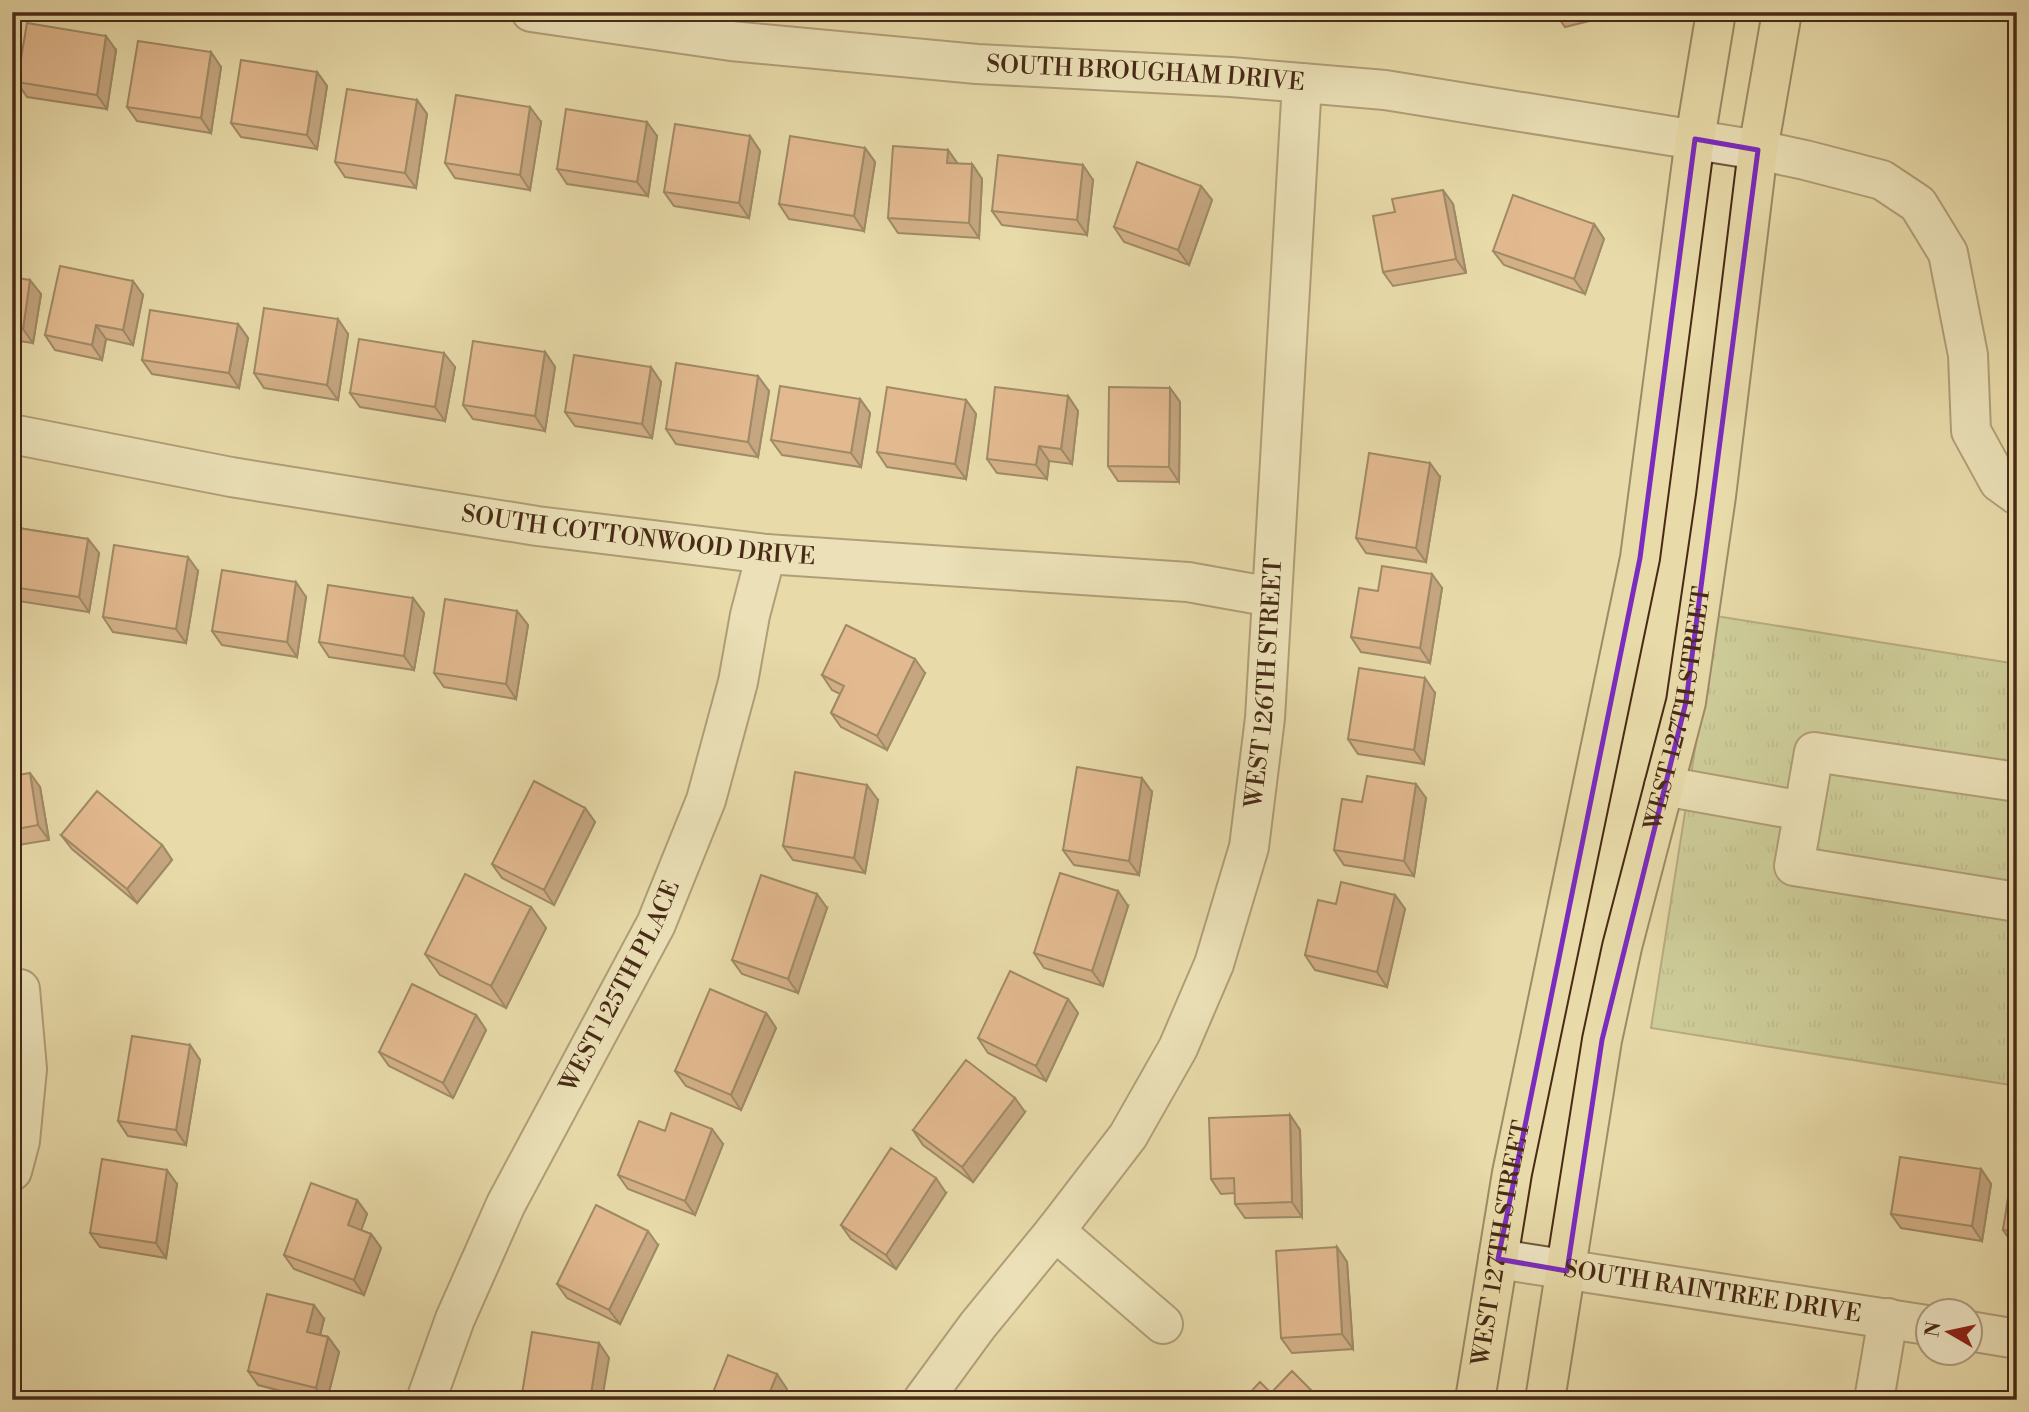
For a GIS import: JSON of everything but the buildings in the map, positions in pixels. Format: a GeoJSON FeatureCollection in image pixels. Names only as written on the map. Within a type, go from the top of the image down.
{"type":"FeatureCollection","features":[{"type":"Feature","properties":{"kind":"main road","name":"WEST 127TH STREET"},"geometry":{"type":"LineString","coordinates":[[1475,1400],[1512,1172],[1640,558],[1695,139],[1716,12]]}},
{"type":"Feature","properties":{"kind":"main road","name":"WEST 127TH STREET"},"geometry":{"type":"LineString","coordinates":[[1545,1400],[1602,1041],[1622,947],[1688,689],[1716,496],[1758,150],[1782,12]]}},
{"type":"Feature","properties":{"kind":"street","name":"SOUTH BROUGHAM DRIVE"},"geometry":{"type":"LineString","coordinates":[[531,12],[731,41],[949,61],[1231,77],[1385,90],[1758,150],[1882,180],[1918,204],[1948,253],[1968,355],[1971,431],[1999,482],[2017,495]]}},
{"type":"Feature","properties":{"kind":"street","name":"WEST 126TH STREET"},"geometry":{"type":"LineString","coordinates":[[923,1400],[978,1325],[1128,1136],[1178,1048],[1214,964],[1249,847],[1265,718],[1302,83]]}},
{"type":"Feature","properties":{"kind":"street","name":"SOUTH COTTONWOOD DRIVE"},"geometry":{"type":"LineString","coordinates":[[12,433],[232,477],[497,520],[721,550],[1188,582],[1272,597]]}},
{"type":"Feature","properties":{"kind":"street","name":"WEST 125TH PLACE"},"geometry":{"type":"LineString","coordinates":[[426,1400],[455,1319],[506,1204],[645,947],[687,850],[706,800],[738,681],[750,615],[766,554]]}},
{"type":"Feature","properties":{"kind":"street"},"geometry":{"type":"LineString","coordinates":[[2017,782],[1814,752],[1794,866],[2017,902]]}},
{"type":"Feature","properties":{"kind":"street"},"geometry":{"type":"LineString","coordinates":[[1664,786],[1803,811]]}},
{"type":"Feature","properties":{"kind":"street"},"geometry":{"type":"LineString","coordinates":[[12,1171],[20,1141],[26,1069],[20,989]]}},
{"type":"Feature","properties":{"kind":"street"},"geometry":{"type":"LineString","coordinates":[[1055,1231],[1163,1324]]}},
{"type":"Feature","properties":{"kind":"street","name":"SOUTH RAINTREE DRIVE"},"geometry":{"type":"LineString","coordinates":[[1498,1259],[1913,1322]]}},
{"type":"Feature","properties":{"kind":"street"},"geometry":{"type":"LineString","coordinates":[[1874,1400],[1888,1318]]}},
{"type":"Feature","properties":{"kind":"street"},"geometry":{"type":"LineString","coordinates":[[1983,1333],[2017,1339]]}},
{"type":"Feature","properties":{"kind":"highlighted area"},"geometry":{"type":"Polygon","coordinates":[[[1695,139],[1758,150],[1686,702],[1602,1040],[1567,1271],[1498,1259],[1640,558],[1695,139]]]}},
{"type":"Feature","properties":{"kind":"green space"},"geometry":{"type":"Polygon","coordinates":[[[1716,616],[2017,664],[2017,1086],[1651,1028],[1716,616]]]}}]}
